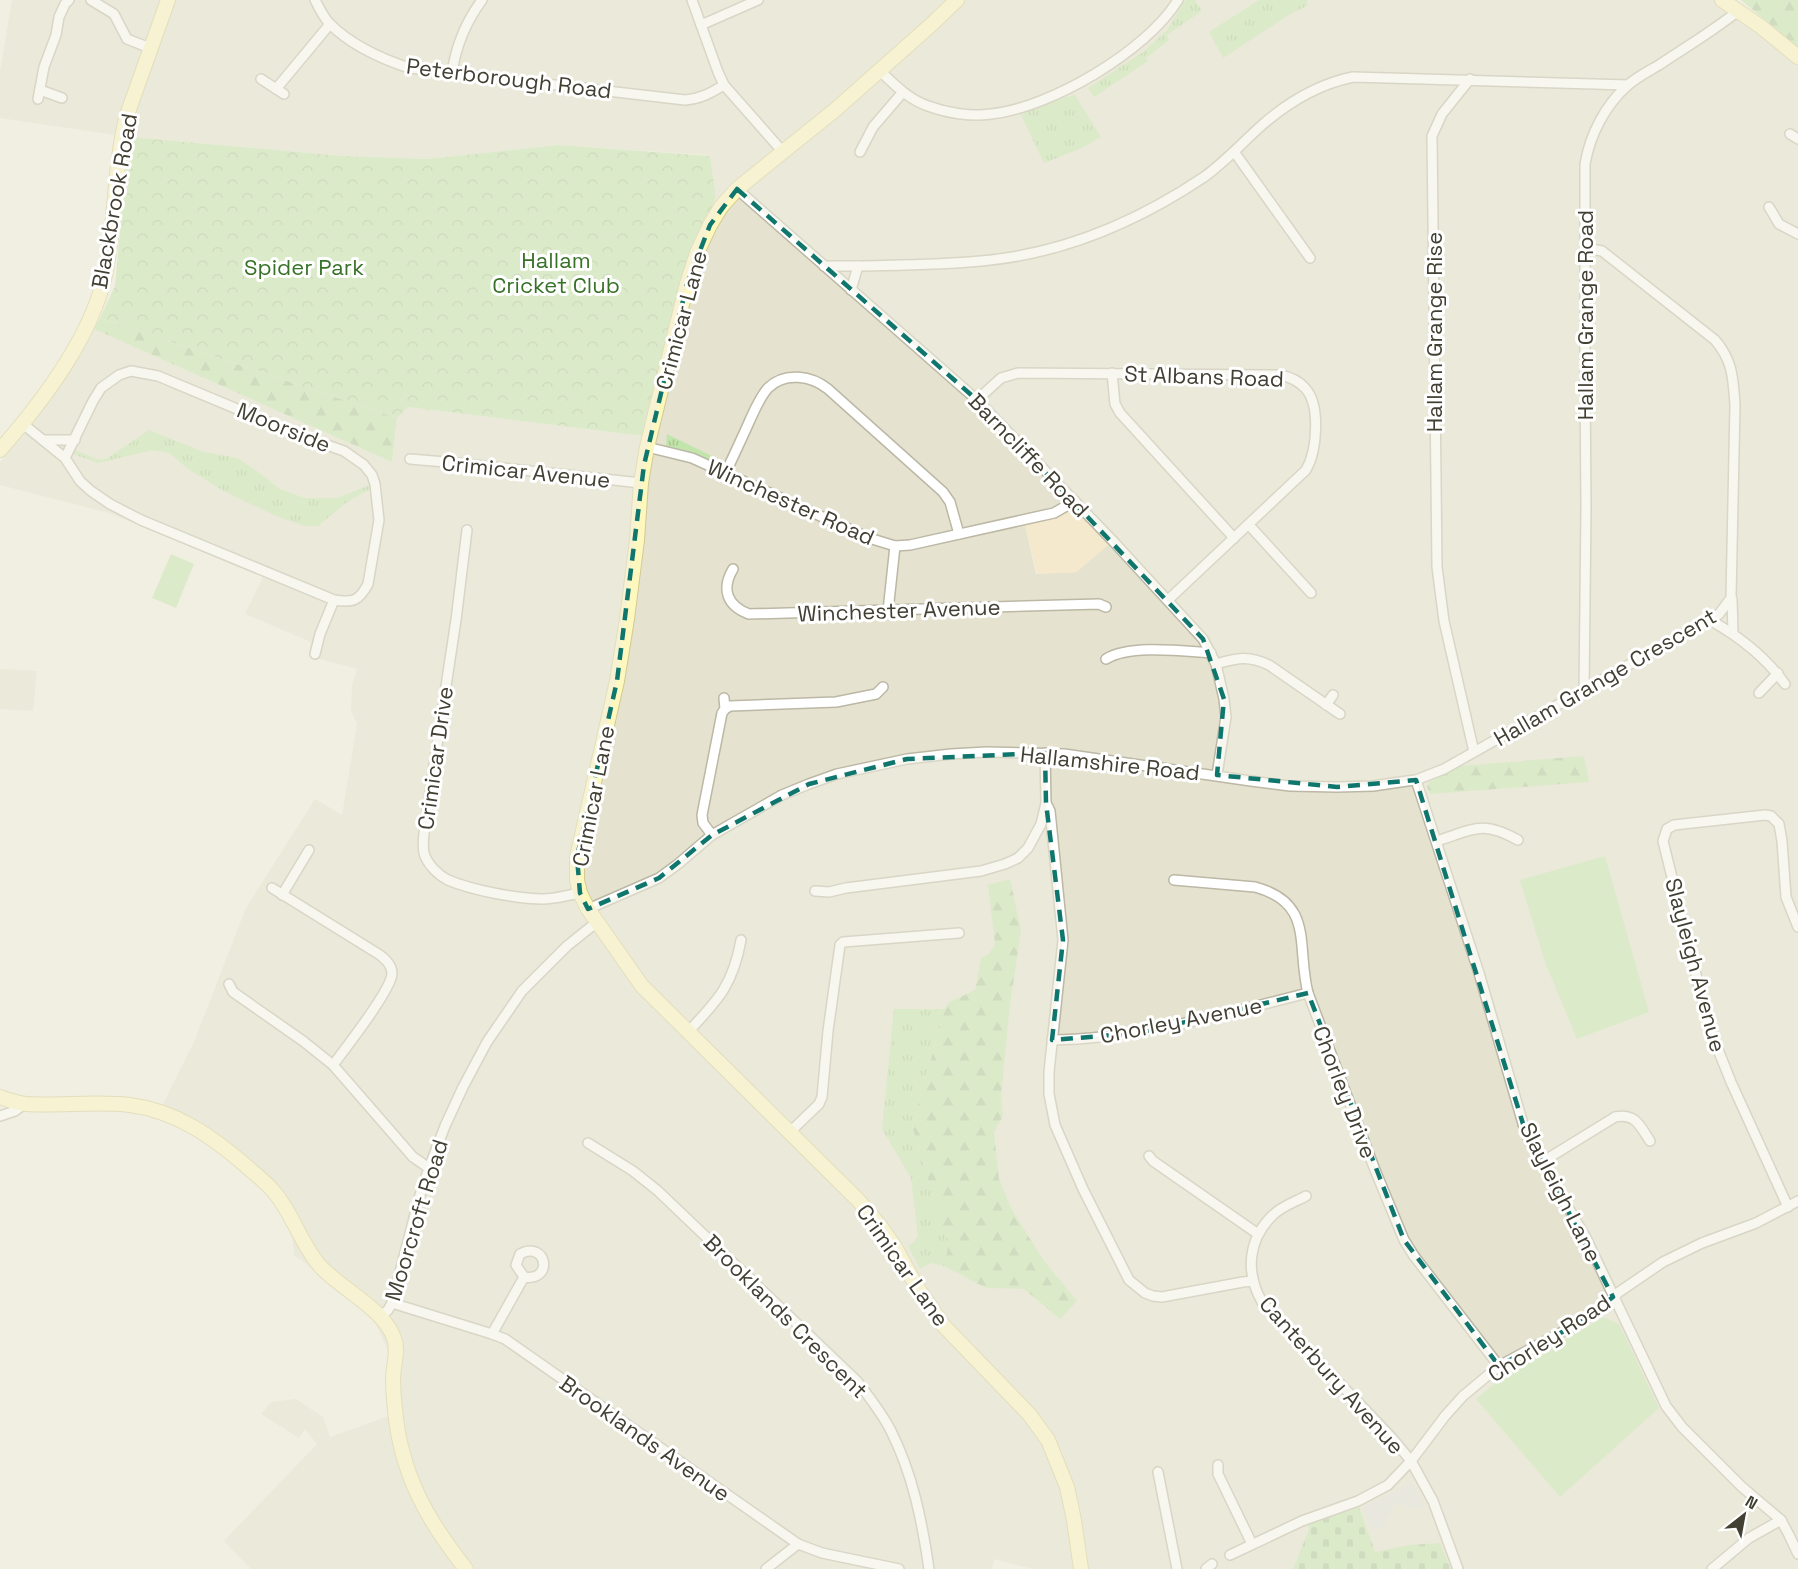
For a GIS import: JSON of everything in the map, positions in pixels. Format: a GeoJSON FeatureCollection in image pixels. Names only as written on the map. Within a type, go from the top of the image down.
{"type":"FeatureCollection","features":[{"type":"Feature","properties":{"kind":"street"},"geometry":{"type":"LineString","coordinates":[[62,98],[39,94],[44,67],[56,35],[59,17],[69,0]]}},
{"type":"Feature","properties":{"kind":"street"},"geometry":{"type":"LineString","coordinates":[[91,0],[114,14],[127,39],[150,48]]}},
{"type":"Feature","properties":{"kind":"street","name":"Blackbrook Road"},"geometry":{"type":"LineString","coordinates":[[0,450],[43,399],[60,374],[86,326],[101,290],[108,256],[117,164],[123,130],[168,0]]}},
{"type":"Feature","properties":{"kind":"street","name":"Peterborough Road"},"geometry":{"type":"LineString","coordinates":[[315,0],[330,24],[361,46],[387,60],[409,68],[685,100],[697,99],[724,85]]}},
{"type":"Feature","properties":{"kind":"street"},"geometry":{"type":"LineString","coordinates":[[452,73],[455,53],[462,32],[482,0]]}},
{"type":"Feature","properties":{"kind":"street"},"geometry":{"type":"LineString","coordinates":[[692,0],[724,85],[783,152]]}},
{"type":"Feature","properties":{"kind":"street"},"geometry":{"type":"LineString","coordinates":[[701,25],[758,0]]}},
{"type":"Feature","properties":{"kind":"street"},"geometry":{"type":"LineString","coordinates":[[880,71],[903,92],[929,106],[975,115],[1003,112],[1041,101],[1087,78],[1135,46],[1159,26],[1178,0]]}},
{"type":"Feature","properties":{"kind":"street"},"geometry":{"type":"LineString","coordinates":[[1722,0],[1798,57]]}},
{"type":"Feature","properties":{"kind":"street","name":"Crimicar Lane"},"geometry":{"type":"LineString","coordinates":[[948,3],[880,71],[836,110],[737,189],[721,207],[697,253],[687,284],[647,447],[641,483],[636,552],[617,681],[577,856],[577,880],[580,893],[588,909],[642,986],[843,1184],[874,1218],[895,1247],[917,1287],[955,1340],[1010,1393],[1039,1426],[1055,1455],[1067,1487],[1081,1569]]}},
{"type":"Feature","properties":{"kind":"street","name":"Hallam Grange Road"},"geometry":{"type":"LineString","coordinates":[[1584,691],[1585,164],[1587,152],[1594,132],[1607,109],[1628,85],[1724,23],[1738,11]]}},
{"type":"Feature","properties":{"kind":"street"},"geometry":{"type":"LineString","coordinates":[[261,79],[280,91],[330,24]]}},
{"type":"Feature","properties":{"kind":"street"},"geometry":{"type":"LineString","coordinates":[[824,266],[982,261],[1026,255],[1062,246],[1150,210],[1206,175],[1283,108],[1335,81],[1353,77],[1628,85]]}},
{"type":"Feature","properties":{"kind":"street","name":"Hallam Grange Rise"},"geometry":{"type":"LineString","coordinates":[[1470,79],[1435,126],[1432,148],[1437,567],[1444,621],[1474,752]]}},
{"type":"Feature","properties":{"kind":"street"},"geometry":{"type":"LineString","coordinates":[[861,152],[873,127],[903,92]]}},
{"type":"Feature","properties":{"kind":"street"},"geometry":{"type":"LineString","coordinates":[[1234,153],[1310,258]]}},
{"type":"Feature","properties":{"kind":"street","name":"Barncliffe Road"},"geometry":{"type":"LineString","coordinates":[[737,189],[977,400],[1075,501],[1203,639],[1216,664],[1226,717],[1217,776]]}},
{"type":"Feature","properties":{"kind":"street"},"geometry":{"type":"LineString","coordinates":[[1769,207],[1779,224],[1798,234]]}},
{"type":"Feature","properties":{"kind":"street","name":"Hallam Grange Crescent"},"geometry":{"type":"LineString","coordinates":[[1416,780],[1444,769],[1710,620],[1719,614],[1731,598],[1735,405],[1733,375],[1729,360],[1714,340],[1602,251],[1585,248]]}},
{"type":"Feature","properties":{"kind":"street"},"geometry":{"type":"LineString","coordinates":[[851,290],[858,266]]}},
{"type":"Feature","properties":{"kind":"street","name":"Moorside"},"geometry":{"type":"LineString","coordinates":[[64,458],[101,388],[119,375],[131,371],[158,376],[304,437],[344,451],[356,458],[372,475],[379,520],[372,566],[368,584],[363,593],[356,600],[348,602],[334,600]]}},
{"type":"Feature","properties":{"kind":"street","name":"St Albans Road"},"geometry":{"type":"LineString","coordinates":[[977,400],[1001,378],[1017,373],[1280,375],[1298,381],[1306,389],[1315,411],[1316,430],[1310,463],[1306,470],[1168,600]]}},
{"type":"Feature","properties":{"kind":"street"},"geometry":{"type":"LineString","coordinates":[[1112,373],[1115,404],[1120,413],[1234,538]]}},
{"type":"Feature","properties":{"kind":"street"},"geometry":{"type":"LineString","coordinates":[[726,472],[759,401],[770,386],[786,378],[813,379],[828,389],[943,492],[950,502],[959,534]]}},
{"type":"Feature","properties":{"kind":"street"},"geometry":{"type":"LineString","coordinates":[[23,424],[64,458],[80,481],[110,504],[141,520],[334,600],[315,654]]}},
{"type":"Feature","properties":{"kind":"street"},"geometry":{"type":"LineString","coordinates":[[43,440],[75,440]]}},
{"type":"Feature","properties":{"kind":"street","name":"Winchester Road"},"geometry":{"type":"LineString","coordinates":[[647,447],[692,458],[869,538],[895,546],[909,545],[1054,513],[1075,501]]}},
{"type":"Feature","properties":{"kind":"street","name":"Crimicar Avenue"},"geometry":{"type":"LineString","coordinates":[[410,459],[641,483]]}},
{"type":"Feature","properties":{"kind":"street"},"geometry":{"type":"LineString","coordinates":[[1249,525],[1311,592]]}},
{"type":"Feature","properties":{"kind":"street","name":"Crimicar Drive"},"geometry":{"type":"LineString","coordinates":[[467,530],[425,825],[424,852],[429,863],[448,880],[468,886],[524,898],[546,899],[580,893]]}},
{"type":"Feature","properties":{"kind":"street"},"geometry":{"type":"LineString","coordinates":[[888,611],[895,546]]}},
{"type":"Feature","properties":{"kind":"street","name":"Winchester Avenue"},"geometry":{"type":"LineString","coordinates":[[733,568],[727,581],[726,591],[734,607],[749,614],[1039,605],[1099,604],[1106,607]]}},
{"type":"Feature","properties":{"kind":"street"},"geometry":{"type":"LineString","coordinates":[[1731,598],[1733,633]]}},
{"type":"Feature","properties":{"kind":"street"},"geometry":{"type":"LineString","coordinates":[[1710,620],[1733,633],[1768,662],[1785,684]]}},
{"type":"Feature","properties":{"kind":"street"},"geometry":{"type":"LineString","coordinates":[[1106,659],[1112,655],[1130,651],[1211,653]]}},
{"type":"Feature","properties":{"kind":"street"},"geometry":{"type":"LineString","coordinates":[[1216,664],[1240,658],[1258,660],[1269,665],[1340,714]]}},
{"type":"Feature","properties":{"kind":"street"},"geometry":{"type":"LineString","coordinates":[[1759,693],[1778,674]]}},
{"type":"Feature","properties":{"kind":"street"},"geometry":{"type":"LineString","coordinates":[[712,835],[702,815],[722,713],[725,709],[730,706],[836,702],[876,694],[882,687]]}},
{"type":"Feature","properties":{"kind":"street"},"geometry":{"type":"LineString","coordinates":[[1326,705],[1334,695]]}},
{"type":"Feature","properties":{"kind":"street"},"geometry":{"type":"LineString","coordinates":[[724,698],[725,709]]}},
{"type":"Feature","properties":{"kind":"street"},"geometry":{"type":"LineString","coordinates":[[815,891],[829,892],[981,871],[1018,858],[1028,848],[1041,824],[1046,803],[1045,753]]}},
{"type":"Feature","properties":{"kind":"street","name":"Hallamshire Road"},"geometry":{"type":"LineString","coordinates":[[588,909],[659,878],[712,835],[782,795],[864,767],[907,759],[951,754],[1045,753],[1106,759],[1290,786],[1373,786],[1416,780]]}},
{"type":"Feature","properties":{"kind":"street","name":"Slayleigh Lane"},"geometry":{"type":"LineString","coordinates":[[1416,780],[1479,973],[1529,1140],[1586,1238],[1665,1406],[1682,1427],[1727,1472],[1794,1533],[1798,1554]]}},
{"type":"Feature","properties":{"kind":"street"},"geometry":{"type":"LineString","coordinates":[[1046,803],[1050,811],[1063,940],[1052,1040],[1049,1094],[1056,1125],[1083,1189],[1129,1280],[1145,1293],[1162,1297],[1253,1281]]}},
{"type":"Feature","properties":{"kind":"street","name":"Slayleigh Avenue"},"geometry":{"type":"LineString","coordinates":[[1788,1207],[1708,1027],[1662,841],[1667,829],[1674,825],[1713,820],[1771,816],[1779,824],[1786,897],[1798,927]]}},
{"type":"Feature","properties":{"kind":"street"},"geometry":{"type":"LineString","coordinates":[[1041,824],[1052,832]]}},
{"type":"Feature","properties":{"kind":"street"},"geometry":{"type":"LineString","coordinates":[[1437,841],[1485,827],[1518,840]]}},
{"type":"Feature","properties":{"kind":"street"},"geometry":{"type":"LineString","coordinates":[[282,894],[309,850]]}},
{"type":"Feature","properties":{"kind":"street","name":"Chorley Drive"},"geometry":{"type":"LineString","coordinates":[[1174,880],[1255,887],[1274,893],[1296,915],[1300,925],[1304,975],[1308,993],[1404,1240],[1499,1366]]}},
{"type":"Feature","properties":{"kind":"street"},"geometry":{"type":"LineString","coordinates":[[272,888],[387,960],[391,967],[390,984],[333,1065]]}},
{"type":"Feature","properties":{"kind":"street","name":"Moorcroft Road"},"geometry":{"type":"LineString","coordinates":[[380,1317],[392,1303],[420,1195],[445,1126],[487,1042],[508,1010],[544,968],[597,922]]}},
{"type":"Feature","properties":{"kind":"street"},"geometry":{"type":"LineString","coordinates":[[790,1132],[819,1104],[822,1097],[828,1031],[840,945],[843,942],[959,933]]}},
{"type":"Feature","properties":{"kind":"street"},"geometry":{"type":"LineString","coordinates":[[688,1032],[724,990],[733,973],[741,940]]}},
{"type":"Feature","properties":{"kind":"street"},"geometry":{"type":"LineString","coordinates":[[229,984],[233,992],[333,1065],[413,1157],[429,1168]]}},
{"type":"Feature","properties":{"kind":"street","name":"Chorley Avenue"},"geometry":{"type":"LineString","coordinates":[[1052,1040],[1078,1040],[1139,1033],[1308,993]]}},
{"type":"Feature","properties":{"kind":"street"},"geometry":{"type":"LineString","coordinates":[[0,1097],[24,1104],[131,1105],[176,1117],[195,1127],[275,1192],[319,1264],[330,1276],[380,1317],[395,1339],[393,1378],[395,1411],[403,1454],[425,1512],[444,1542],[466,1569]]}},
{"type":"Feature","properties":{"kind":"street"},"geometry":{"type":"LineString","coordinates":[[0,1116],[15,1112],[24,1104]]}},
{"type":"Feature","properties":{"kind":"street"},"geometry":{"type":"LineString","coordinates":[[1542,1162],[1615,1118],[1624,1115],[1637,1121],[1650,1141]]}},
{"type":"Feature","properties":{"kind":"street","name":"Brooklands Crescent"},"geometry":{"type":"LineString","coordinates":[[588,1143],[633,1171],[658,1191],[857,1381],[877,1407],[902,1456],[921,1513],[930,1569]]}},
{"type":"Feature","properties":{"kind":"street"},"geometry":{"type":"LineString","coordinates":[[1149,1156],[1258,1234]]}},
{"type":"Feature","properties":{"kind":"street","name":"Canterbury Avenue"},"geometry":{"type":"LineString","coordinates":[[1306,1196],[1274,1214],[1258,1234],[1251,1255],[1250,1268],[1253,1281],[1262,1302],[1393,1439],[1411,1461],[1433,1501],[1458,1569]]}},
{"type":"Feature","properties":{"kind":"street","name":"Chorley Road"},"geometry":{"type":"LineString","coordinates":[[1230,1555],[1302,1521],[1358,1501],[1388,1485],[1411,1461],[1463,1396],[1499,1366],[1577,1324],[1663,1262],[1702,1243],[1756,1223],[1798,1201]]}},
{"type":"Feature","properties":{"kind":"street"},"geometry":{"type":"LineString","coordinates":[[492,1334],[524,1277]]}},
{"type":"Feature","properties":{"kind":"street","name":"Brooklands Avenue"},"geometry":{"type":"LineString","coordinates":[[392,1303],[504,1339],[798,1544],[822,1553],[899,1569]]}},
{"type":"Feature","properties":{"kind":"street"},"geometry":{"type":"LineString","coordinates":[[1218,1465],[1218,1474],[1252,1544]]}},
{"type":"Feature","properties":{"kind":"street"},"geometry":{"type":"LineString","coordinates":[[1158,1472],[1177,1569]]}},
{"type":"Feature","properties":{"kind":"street"},"geometry":{"type":"LineString","coordinates":[[1712,1569],[1749,1538],[1780,1520]]}},
{"type":"Feature","properties":{"kind":"street"},"geometry":{"type":"LineString","coordinates":[[766,1569],[798,1544]]}},
{"type":"Feature","properties":{"kind":"highlighted area"},"geometry":{"type":"Polygon","coordinates":[[[737,189],[977,400],[1203,639],[1224,699],[1217,775],[1337,787],[1416,780],[1524,1127],[1613,1297],[1577,1324],[1499,1366],[1404,1240],[1308,993],[1139,1033],[1052,1040],[1063,940],[1046,803],[1045,753],[907,759],[809,784],[712,835],[659,878],[588,909],[580,893],[577,857],[617,681],[644,465],[687,284],[710,225],[737,189]]]}},
{"type":"Feature","properties":{"kind":"shaded area"},"geometry":{"type":"Polygon","coordinates":[[[12,0],[1714,0],[1747,21],[1798,62],[1798,1569],[1033,1569],[994,1559],[992,1569],[251,1569],[224,1541],[317,1444],[305,1429],[299,1438],[261,1414],[271,1402],[296,1399],[323,1417],[330,1437],[389,1416],[386,1383],[388,1351],[376,1324],[349,1296],[294,1255],[292,1235],[283,1213],[247,1174],[204,1140],[157,1116],[194,1042],[246,908],[315,799],[342,815],[357,724],[351,710],[352,685],[357,669],[309,656],[311,642],[245,614],[263,577],[109,513],[0,485],[0,462],[29,430],[94,329],[392,462],[397,418],[408,407],[644,436],[685,269],[716,197],[710,155],[559,145],[427,159],[343,156],[129,137],[0,118],[0,72],[12,0]],[[1024,520],[1036,574],[1077,572],[1024,520]]]}},
{"type":"Feature","properties":{"kind":"shaded area"},"geometry":{"type":"Polygon","coordinates":[[[1075,501],[1113,541],[1077,572],[1037,574],[1024,520],[1075,501]]]}},
{"type":"Feature","properties":{"kind":"shaded area"},"geometry":{"type":"Polygon","coordinates":[[[0,669],[37,671],[33,711],[0,709],[0,669]]]}},
{"type":"Feature","properties":{"kind":"shaded area"},"geometry":{"type":"Polygon","coordinates":[[[1412,1482],[1424,1507],[1406,1508],[1406,1504],[1393,1505],[1393,1512],[1387,1517],[1386,1526],[1372,1529],[1363,1507],[1412,1482]]]}},
{"type":"Feature","properties":{"kind":"green space"},"geometry":{"type":"Polygon","coordinates":[[[1185,0],[1195,0],[1202,11],[1167,35],[1169,40],[1146,58],[1148,61],[1094,97],[1088,88],[1143,52],[1167,30],[1185,0]]]}},
{"type":"Feature","properties":{"kind":"green space"},"geometry":{"type":"Polygon","coordinates":[[[1259,0],[1307,0],[1307,6],[1292,13],[1223,58],[1209,32],[1259,0]]]}},
{"type":"Feature","properties":{"kind":"green space"},"geometry":{"type":"Polygon","coordinates":[[[1741,0],[1798,0],[1798,48],[1741,0]]]}},
{"type":"Feature","properties":{"kind":"green space"},"geometry":{"type":"Polygon","coordinates":[[[1075,95],[1101,137],[1082,148],[1044,163],[1021,115],[1060,98],[1075,95]]]}},
{"type":"Feature","properties":{"kind":"green space"},"geometry":{"type":"Polygon","coordinates":[[[129,137],[343,156],[427,159],[559,145],[710,156],[716,197],[685,269],[644,436],[408,407],[397,418],[100,318],[115,286],[129,137]]]}},
{"type":"Feature","properties":{"kind":"green space"},"geometry":{"type":"Polygon","coordinates":[[[100,318],[397,418],[392,462],[94,329],[100,318]]]}},
{"type":"Feature","properties":{"kind":"green space"},"geometry":{"type":"Polygon","coordinates":[[[149,430],[204,452],[237,458],[280,489],[304,498],[337,498],[370,485],[371,489],[351,499],[318,526],[305,526],[276,516],[224,491],[188,469],[169,453],[153,450],[98,463],[73,454],[75,450],[99,460],[106,459],[149,430]]]}},
{"type":"Feature","properties":{"kind":"green space"},"geometry":{"type":"Polygon","coordinates":[[[667,434],[714,457],[712,461],[666,446],[667,434]]]}},
{"type":"Feature","properties":{"kind":"green space"},"geometry":{"type":"Polygon","coordinates":[[[171,554],[194,564],[176,608],[152,598],[171,554]]]}},
{"type":"Feature","properties":{"kind":"green space"},"geometry":{"type":"Polygon","coordinates":[[[1584,756],[1589,782],[1430,794],[1427,787],[1429,782],[1460,766],[1584,756]]]}},
{"type":"Feature","properties":{"kind":"green space"},"geometry":{"type":"Polygon","coordinates":[[[1605,856],[1649,1012],[1577,1039],[1545,962],[1520,880],[1605,856]]]}},
{"type":"Feature","properties":{"kind":"green space"},"geometry":{"type":"Polygon","coordinates":[[[1010,879],[1021,931],[1010,1004],[1001,1097],[1003,1116],[994,1132],[999,1179],[1012,1210],[1044,1261],[1077,1301],[1060,1319],[1024,1289],[986,1288],[944,1266],[949,1242],[912,1126],[945,1009],[948,1003],[975,990],[981,958],[988,955],[995,944],[988,885],[1010,879]]]}},
{"type":"Feature","properties":{"kind":"green space"},"geometry":{"type":"Polygon","coordinates":[[[894,1009],[945,1009],[912,1126],[949,1242],[944,1266],[931,1263],[920,1269],[908,1246],[918,1236],[911,1178],[882,1129],[894,1009]]]}},
{"type":"Feature","properties":{"kind":"green space"},"geometry":{"type":"Polygon","coordinates":[[[1604,1317],[1619,1324],[1659,1408],[1560,1497],[1476,1399],[1506,1374],[1604,1317]]]}},
{"type":"Feature","properties":{"kind":"green space"},"geometry":{"type":"Polygon","coordinates":[[[1359,1507],[1375,1552],[1409,1545],[1440,1543],[1451,1569],[1293,1569],[1309,1530],[1308,1523],[1359,1507]]]}},
{"type":"Feature","properties":{"kind":"park label","name":"Spider Park"},"geometry":{"type":"Point","coordinates":[304,267]}},
{"type":"Feature","properties":{"kind":"park label","name":"Hallam Cricket Club"},"geometry":{"type":"Point","coordinates":[556,272]}}]}
